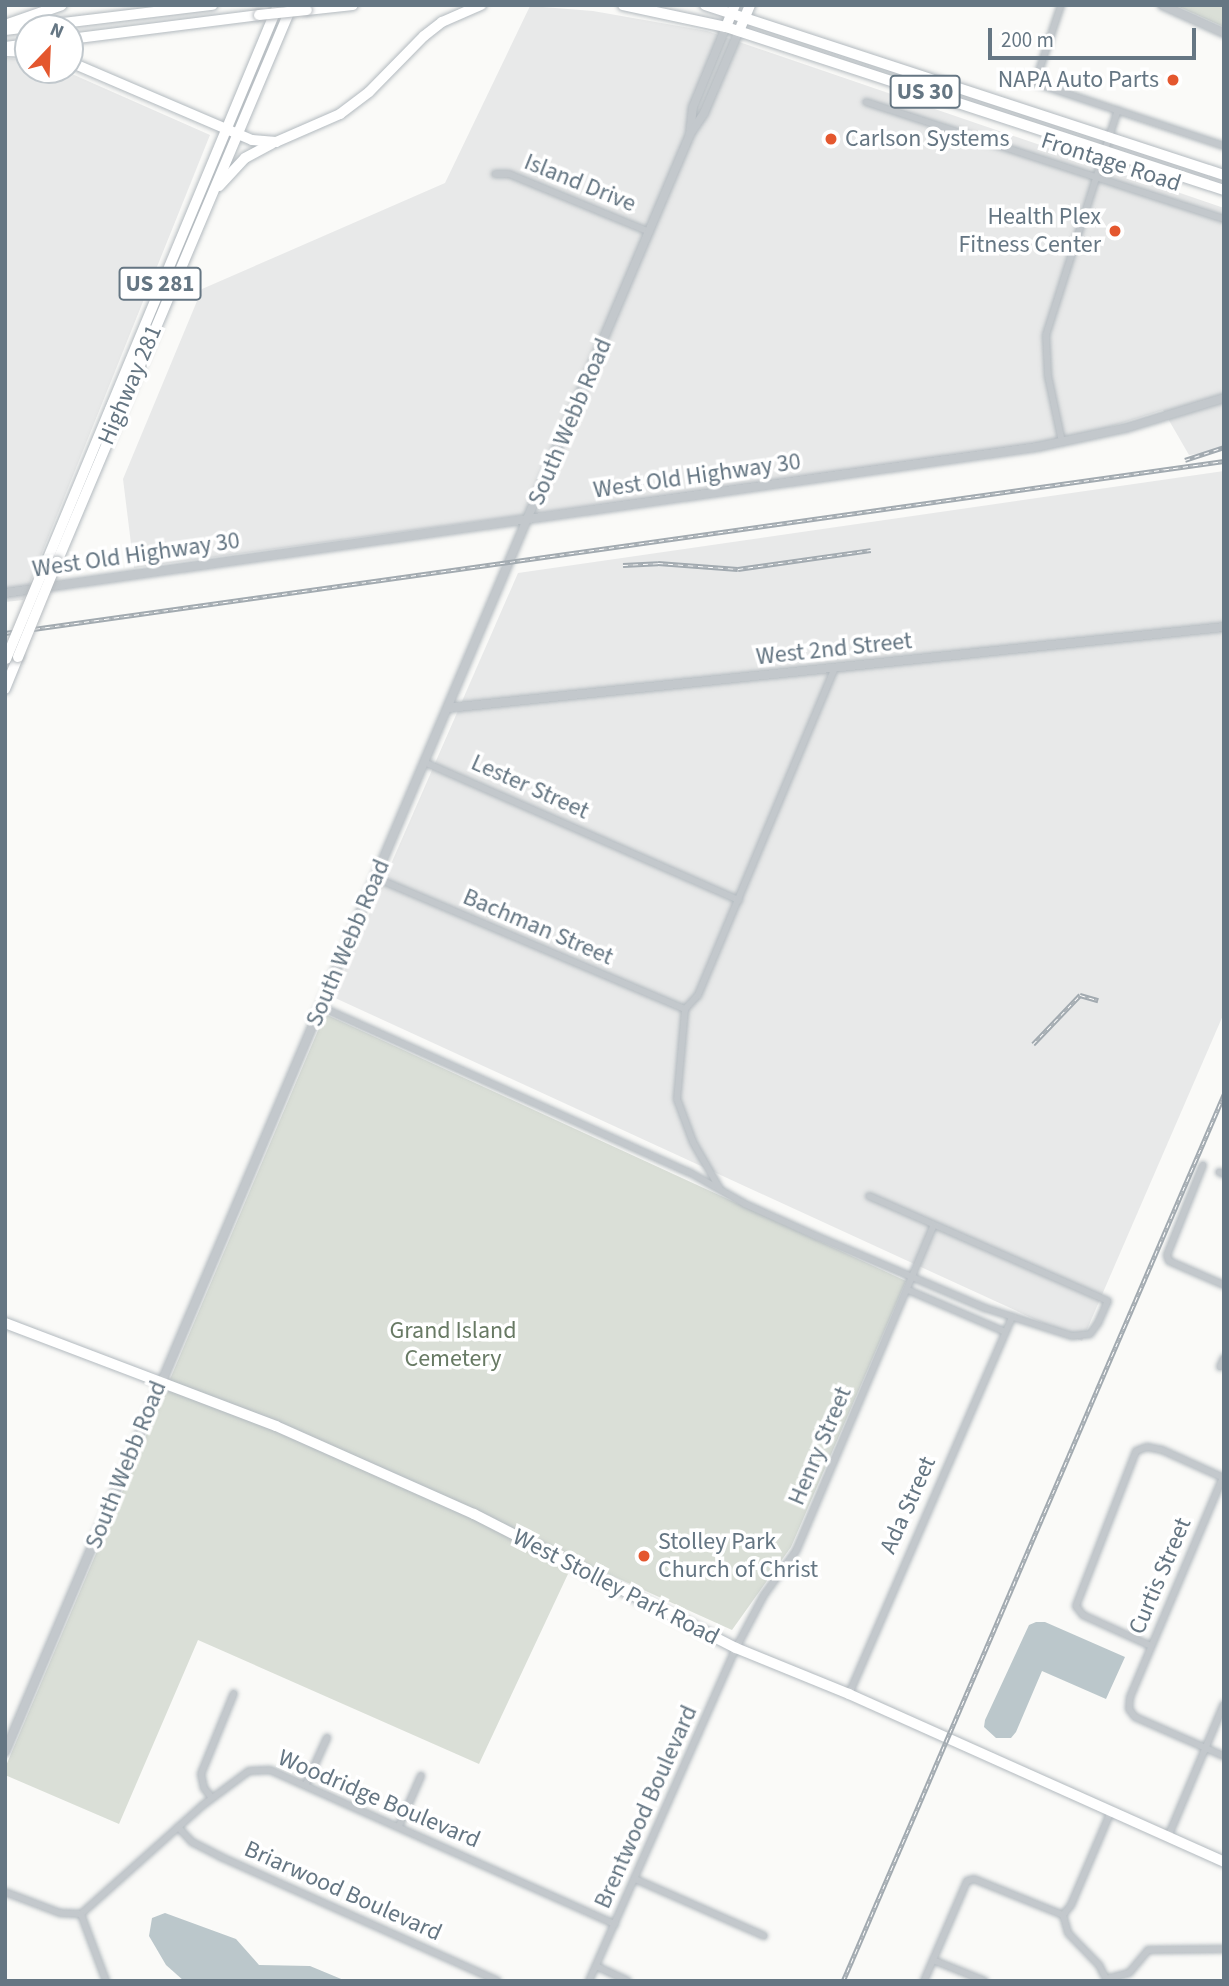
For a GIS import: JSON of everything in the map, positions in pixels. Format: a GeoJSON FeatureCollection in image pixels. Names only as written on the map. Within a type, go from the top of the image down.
{"type":"FeatureCollection","features":[{"type":"Feature","properties":{"kind":"main road"},"geometry":{"type":"LineString","coordinates":[[5,28],[62,5]]}},
{"type":"Feature","properties":{"kind":"main road"},"geometry":{"type":"LineString","coordinates":[[5,28],[212,5]]}},
{"type":"Feature","properties":{"kind":"main road","name":"Highway 281"},"geometry":{"type":"LineString","coordinates":[[5,689],[51,563],[225,128],[278,5]]}},
{"type":"Feature","properties":{"kind":"main road","name":"Highway 281"},"geometry":{"type":"LineString","coordinates":[[6,661],[292,5]]}},
{"type":"Feature","properties":{"kind":"main road"},"geometry":{"type":"LineString","coordinates":[[84,36],[353,5]]}},
{"type":"Feature","properties":{"kind":"main road"},"geometry":{"type":"LineString","coordinates":[[202,215],[235,167],[257,149],[340,114],[369,92],[424,36],[442,22],[481,5]]}},
{"type":"Feature","properties":{"kind":"main road","name":"US 30"},"geometry":{"type":"LineString","coordinates":[[623,5],[739,31],[1224,190]]}},
{"type":"Feature","properties":{"kind":"main road","name":"US 30"},"geometry":{"type":"LineString","coordinates":[[705,5],[734,9],[745,16],[1224,175]]}},
{"type":"Feature","properties":{"kind":"main road","name":"South Webb Road"},"geometry":{"type":"LineString","coordinates":[[739,31],[750,5]]}},
{"type":"Feature","properties":{"kind":"main road","name":"South Webb Road"},"geometry":{"type":"LineString","coordinates":[[726,27],[734,9]]}},
{"type":"Feature","properties":{"kind":"main road"},"geometry":{"type":"LineString","coordinates":[[84,68],[237,134],[262,142],[276,142]]}},
{"type":"Feature","properties":{"kind":"main road","name":"West Stolley Park Road"},"geometry":{"type":"LineString","coordinates":[[5,1323],[276,1426],[474,1514],[736,1648],[849,1694],[1224,1862]]}},
{"type":"Feature","properties":{"kind":"street"},"geometry":{"type":"LineString","coordinates":[[1061,5],[1035,83],[1224,146]]}},
{"type":"Feature","properties":{"kind":"street"},"geometry":{"type":"LineString","coordinates":[[1161,5],[1224,33]]}},
{"type":"Feature","properties":{"kind":"street","name":"South Webb Road"},"geometry":{"type":"LineString","coordinates":[[690,134],[693,107],[726,27]]}},
{"type":"Feature","properties":{"kind":"street","name":"South Webb Road"},"geometry":{"type":"LineString","coordinates":[[5,1752],[690,134],[704,113],[739,31]]}},
{"type":"Feature","properties":{"kind":"street","name":"Frontage Road"},"geometry":{"type":"LineString","coordinates":[[866,102],[1224,219]]}},
{"type":"Feature","properties":{"kind":"street"},"geometry":{"type":"LineString","coordinates":[[1062,442],[1048,376],[1046,335],[1118,110]]}},
{"type":"Feature","properties":{"kind":"street","name":"Island Drive"},"geometry":{"type":"LineString","coordinates":[[495,174],[509,174],[650,232]]}},
{"type":"Feature","properties":{"kind":"street","name":"West Old Highway 30"},"geometry":{"type":"LineString","coordinates":[[5,593],[1062,442],[1126,428],[1224,398]]}},
{"type":"Feature","properties":{"kind":"street","name":"West 2nd Street"},"geometry":{"type":"LineString","coordinates":[[448,708],[1224,627]]}},
{"type":"Feature","properties":{"kind":"street"},"geometry":{"type":"LineString","coordinates":[[721,1190],[693,1142],[677,1099],[685,1009],[698,995],[835,667]]}},
{"type":"Feature","properties":{"kind":"street","name":"Lester Street"},"geometry":{"type":"LineString","coordinates":[[424,762],[739,900]]}},
{"type":"Feature","properties":{"kind":"street","name":"Bachman Street"},"geometry":{"type":"LineString","coordinates":[[376,878],[685,1009]]}},
{"type":"Feature","properties":{"kind":"street"},"geometry":{"type":"LineString","coordinates":[[321,1007],[689,1172],[721,1190],[913,1279],[1012,1317],[1072,1336],[1090,1334],[1108,1301],[869,1196]]}},
{"type":"Feature","properties":{"kind":"street"},"geometry":{"type":"LineString","coordinates":[[1203,1165],[1167,1255],[1174,1263],[1224,1285]]}},
{"type":"Feature","properties":{"kind":"street","name":"Henry Street"},"geometry":{"type":"LineString","coordinates":[[736,1648],[764,1595],[796,1551],[913,1279],[933,1226]]}},
{"type":"Feature","properties":{"kind":"street"},"geometry":{"type":"LineString","coordinates":[[908,1290],[1005,1332]]}},
{"type":"Feature","properties":{"kind":"street","name":"Ada Street"},"geometry":{"type":"LineString","coordinates":[[849,1694],[1012,1317]]}},
{"type":"Feature","properties":{"kind":"street"},"geometry":{"type":"LineString","coordinates":[[1220,1367],[1224,1358]]}},
{"type":"Feature","properties":{"kind":"street"},"geometry":{"type":"LineString","coordinates":[[1151,1646],[1083,1615],[1076,1606],[1136,1451],[1150,1447],[1223,1477]]}},
{"type":"Feature","properties":{"kind":"street","name":"Curtis Street"},"geometry":{"type":"LineString","coordinates":[[1206,1748],[1135,1717],[1129,1709],[1133,1691],[1151,1646],[1223,1477]]}},
{"type":"Feature","properties":{"kind":"street","name":"Brentwood Boulevard"},"geometry":{"type":"LineString","coordinates":[[589,1981],[736,1648]]}},
{"type":"Feature","properties":{"kind":"street"},"geometry":{"type":"LineString","coordinates":[[212,1798],[204,1788],[201,1774],[234,1693]]}},
{"type":"Feature","properties":{"kind":"street"},"geometry":{"type":"LineString","coordinates":[[1168,1837],[1224,1704]]}},
{"type":"Feature","properties":{"kind":"street"},"geometry":{"type":"LineString","coordinates":[[306,1784],[327,1738]]}},
{"type":"Feature","properties":{"kind":"street"},"geometry":{"type":"LineString","coordinates":[[1206,1748],[1224,1756]]}},
{"type":"Feature","properties":{"kind":"street","name":"Woodridge Boulevard"},"geometry":{"type":"LineString","coordinates":[[80,1914],[212,1798],[249,1771],[270,1770],[615,1924]]}},
{"type":"Feature","properties":{"kind":"street"},"geometry":{"type":"LineString","coordinates":[[399,1826],[421,1776]]}},
{"type":"Feature","properties":{"kind":"street"},"geometry":{"type":"LineString","coordinates":[[1063,1914],[1070,1905],[1111,1811]]}},
{"type":"Feature","properties":{"kind":"street","name":"Briarwood Boulevard"},"geometry":{"type":"LineString","coordinates":[[178,1827],[192,1842],[221,1857],[498,1981]]}},
{"type":"Feature","properties":{"kind":"street"},"geometry":{"type":"LineString","coordinates":[[924,1981],[967,1881],[974,1878],[1063,1914]]}},
{"type":"Feature","properties":{"kind":"street"},"geometry":{"type":"LineString","coordinates":[[635,1879],[764,1936]]}},
{"type":"Feature","properties":{"kind":"street"},"geometry":{"type":"LineString","coordinates":[[5,1892],[60,1913],[80,1914],[106,1981]]}},
{"type":"Feature","properties":{"kind":"street"},"geometry":{"type":"LineString","coordinates":[[1063,1914],[1068,1933],[1099,1965],[1107,1980],[1129,1973],[1148,1950],[1224,1948]]}},
{"type":"Feature","properties":{"kind":"street"},"geometry":{"type":"LineString","coordinates":[[933,1960],[985,1981]]}},
{"type":"Feature","properties":{"kind":"street"},"geometry":{"type":"LineString","coordinates":[[596,1966],[628,1981]]}},
{"type":"Feature","properties":{"kind":"shaded area"},"geometry":{"type":"Polygon","coordinates":[[[530,6],[593,11],[707,31],[1224,208],[1224,451],[1189,455],[1163,410],[1062,442],[134,568],[123,479],[202,289],[445,183],[530,6]]]}},
{"type":"Feature","properties":{"kind":"shaded area"},"geometry":{"type":"Polygon","coordinates":[[[5,58],[14,59],[14,84],[84,84],[84,79],[210,135],[23,600],[5,602],[5,58]]]}},
{"type":"Feature","properties":{"kind":"shaded area"},"geometry":{"type":"Polygon","coordinates":[[[1224,471],[1224,1013],[1082,1341],[333,997],[518,573],[1224,471]]]}},
{"type":"Feature","properties":{"kind":"shaded area"},"geometry":{"type":"Polygon","coordinates":[[[1045,1622],[1125,1657],[1106,1699],[1042,1671],[1016,1732],[1011,1738],[996,1738],[984,1727],[985,1720],[1029,1625],[1045,1622]]]}},
{"type":"Feature","properties":{"kind":"shaded area"},"geometry":{"type":"Polygon","coordinates":[[[165,1913],[236,1939],[259,1965],[310,1966],[346,1981],[184,1981],[166,1965],[149,1936],[152,1918],[165,1913]]]}},
{"type":"Feature","properties":{"kind":"green space"},"geometry":{"type":"Polygon","coordinates":[[[1175,5],[1224,5],[1224,27],[1175,5]]]}},
{"type":"Feature","properties":{"kind":"green space","name":"Grand Island Cemetery"},"geometry":{"type":"Polygon","coordinates":[[[325,1014],[906,1281],[791,1547],[732,1630],[575,1559],[479,1764],[198,1640],[119,1824],[5,1775],[5,1768],[325,1014]]]}},
{"type":"Feature","properties":{"kind":"railway"},"geometry":{"type":"LineString","coordinates":[[1185,460],[1224,447]]}},
{"type":"Feature","properties":{"kind":"railway"},"geometry":{"type":"LineString","coordinates":[[5,633],[1224,461]]}},
{"type":"Feature","properties":{"kind":"railway"},"geometry":{"type":"LineString","coordinates":[[623,565],[658,563],[738,569],[871,550]]}},
{"type":"Feature","properties":{"kind":"railway"},"geometry":{"type":"LineString","coordinates":[[1033,1044],[1080,995],[1098,1000]]}},
{"type":"Feature","properties":{"kind":"railway"},"geometry":{"type":"LineString","coordinates":[[843,1981],[1224,1094]]}},
{"type":"Feature","properties":{"kind":"place","name":"NAPA Auto Parts"},"geometry":{"type":"Point","coordinates":[1173,80]}},
{"type":"Feature","properties":{"kind":"place","name":"Carlson Systems"},"geometry":{"type":"Point","coordinates":[831,139]}},
{"type":"Feature","properties":{"kind":"place","name":"Health Plex Fitness Center"},"geometry":{"type":"Point","coordinates":[1115,231]}},
{"type":"Feature","properties":{"kind":"place","name":"Stolley Park Church of Christ"},"geometry":{"type":"Point","coordinates":[644,1556]}}]}
